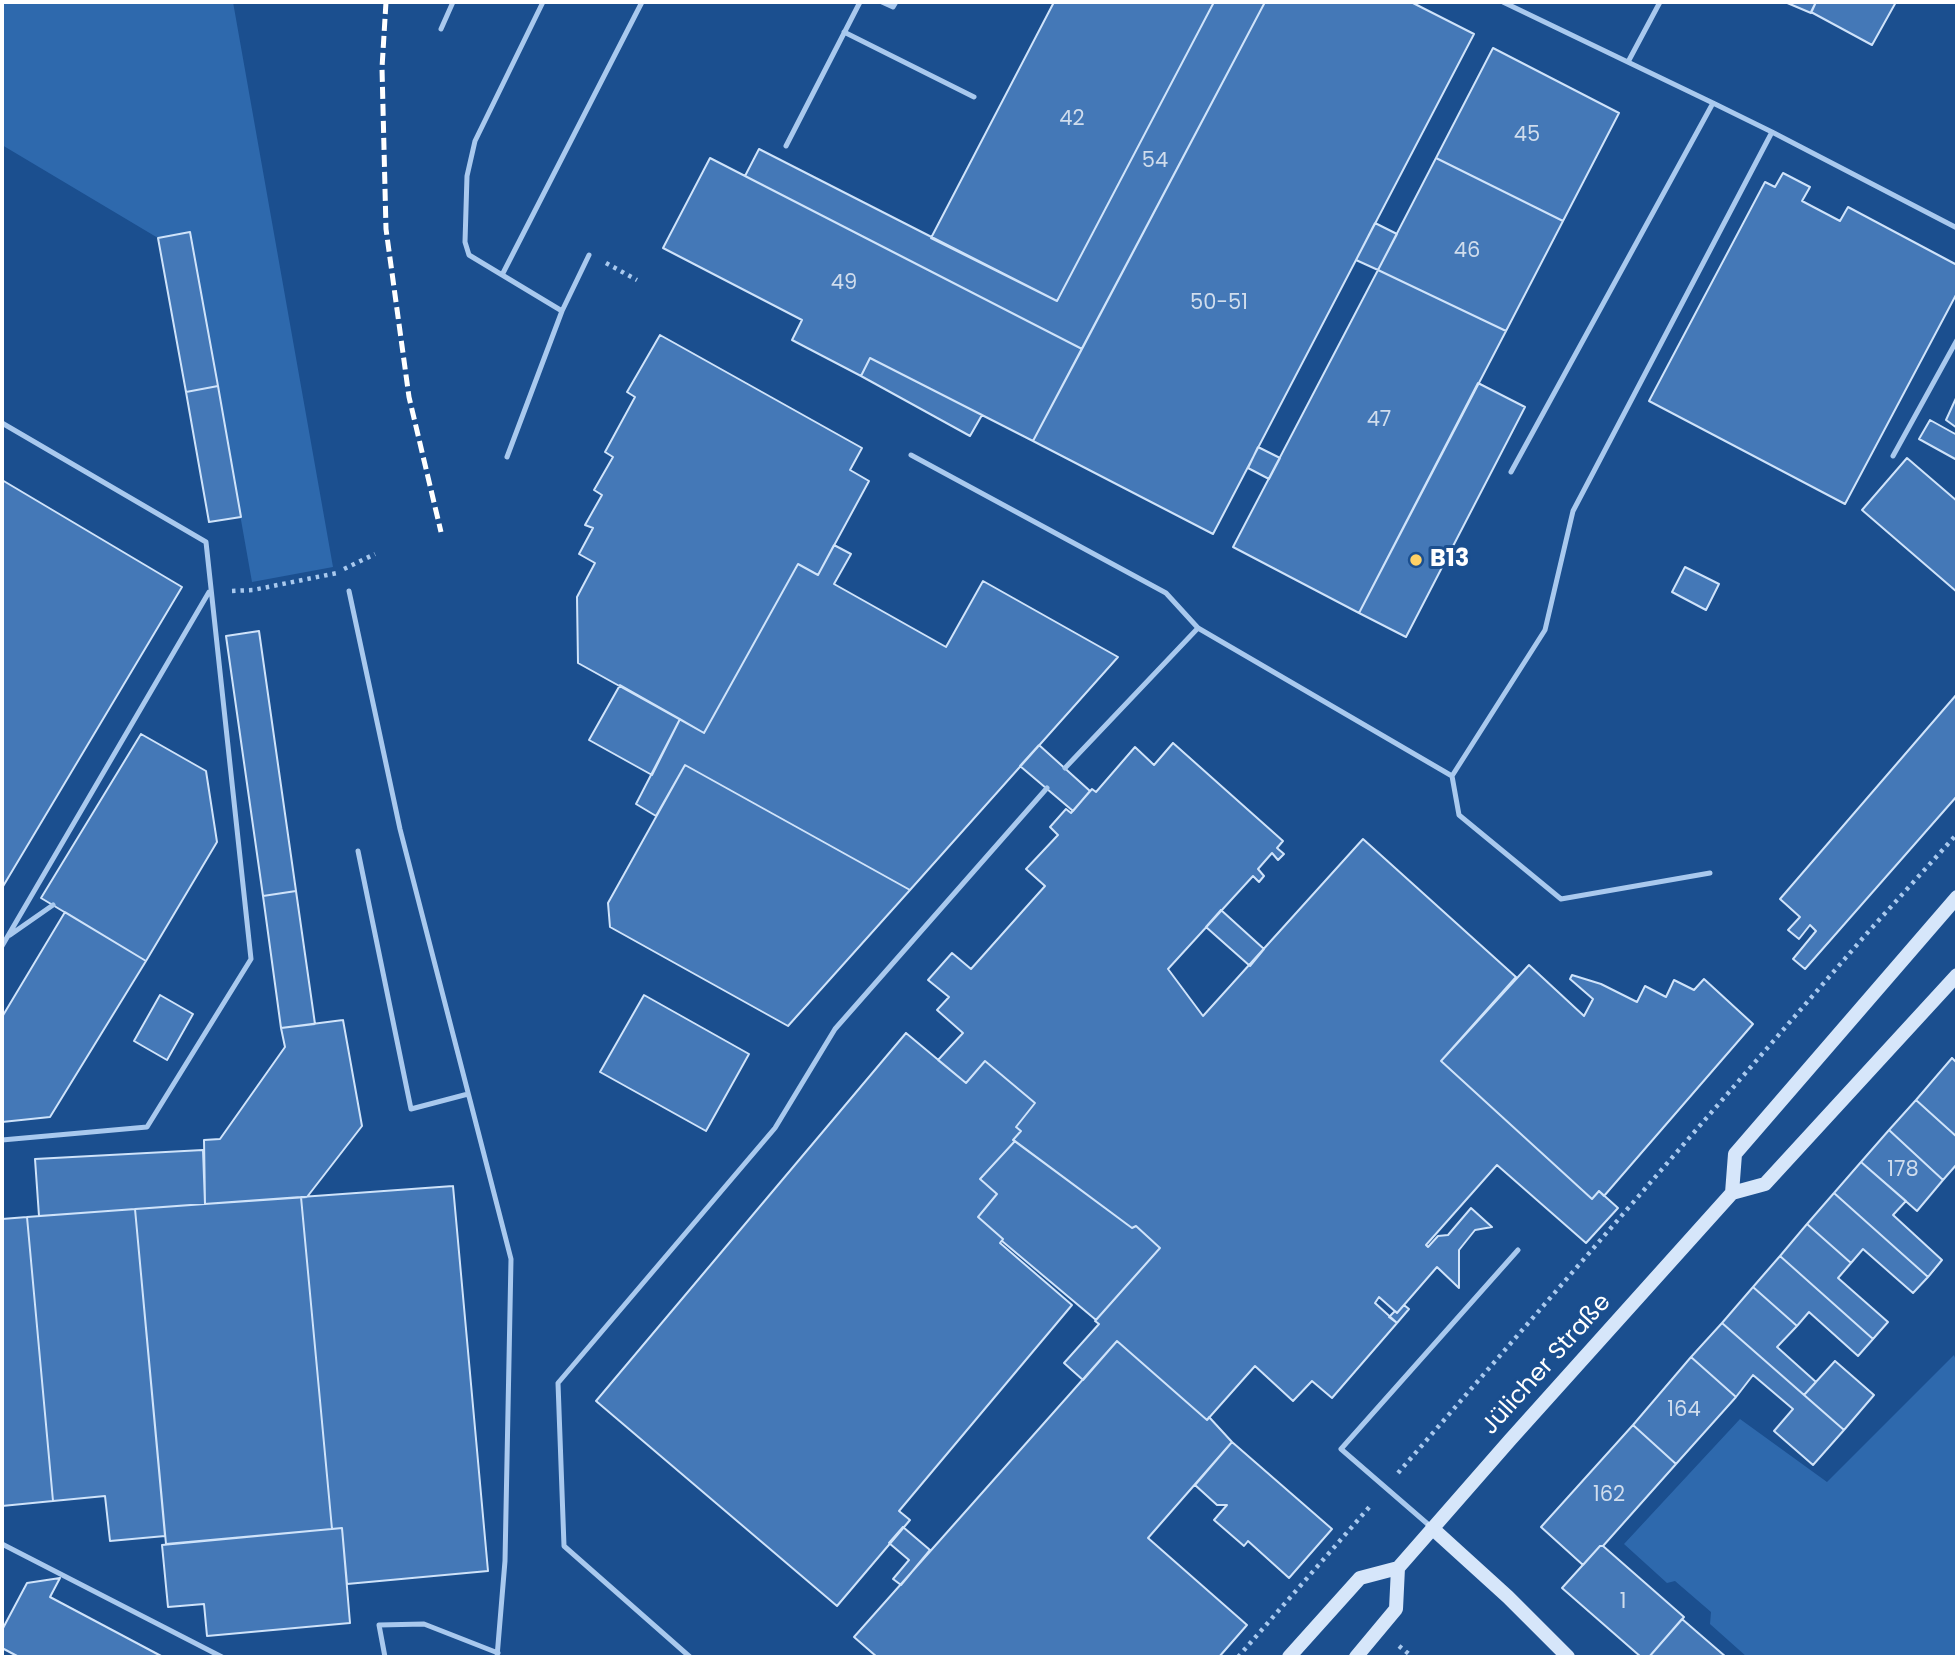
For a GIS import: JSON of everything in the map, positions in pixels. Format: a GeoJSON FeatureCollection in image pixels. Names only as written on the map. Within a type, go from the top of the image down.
{"type":"FeatureCollection","features":[{"type":"Feature","properties":{"kind":"main road"},"geometry":{"type":"LineString","coordinates":[[1957,897],[1735,1154],[1732,1193],[1765,1184],[1957,975]]}},
{"type":"Feature","properties":{"kind":"main road","name":"Jülicher Straße"},"geometry":{"type":"LineString","coordinates":[[1398,1568],[1732,1193]]}},
{"type":"Feature","properties":{"kind":"main road"},"geometry":{"type":"LineString","coordinates":[[1432,1528],[1508,1597],[1568,1657]]}},
{"type":"Feature","properties":{"kind":"main road"},"geometry":{"type":"LineString","coordinates":[[1289,1657],[1360,1578],[1398,1568],[1396,1609],[1356,1657]]}},
{"type":"Feature","properties":{"kind":"lane"},"geometry":{"type":"LineString","coordinates":[[441,29],[453,2]]}},
{"type":"Feature","properties":{"kind":"lane"},"geometry":{"type":"LineString","coordinates":[[543,2],[475,142],[467,176],[465,235],[467,250],[473,258],[562,311]]}},
{"type":"Feature","properties":{"kind":"lane"},"geometry":{"type":"LineString","coordinates":[[502,275],[642,2]]}},
{"type":"Feature","properties":{"kind":"lane"},"geometry":{"type":"LineString","coordinates":[[786,146],[860,2]]}},
{"type":"Feature","properties":{"kind":"lane"},"geometry":{"type":"LineString","coordinates":[[882,2],[893,6],[896,2]]}},
{"type":"Feature","properties":{"kind":"lane"},"geometry":{"type":"LineString","coordinates":[[1503,2],[1772,132],[1957,228]]}},
{"type":"Feature","properties":{"kind":"lane"},"geometry":{"type":"LineString","coordinates":[[1628,62],[1660,2]]}},
{"type":"Feature","properties":{"kind":"lane"},"geometry":{"type":"LineString","coordinates":[[844,32],[974,97]]}},
{"type":"Feature","properties":{"kind":"lane"},"geometry":{"type":"LineString","coordinates":[[1511,472],[1713,103]]}},
{"type":"Feature","properties":{"kind":"lane"},"geometry":{"type":"LineString","coordinates":[[1710,873],[1561,899],[1459,815],[1452,776],[1545,630],[1573,512],[1772,132]]}},
{"type":"Feature","properties":{"kind":"lane"},"geometry":{"type":"LineString","coordinates":[[507,457],[562,311],[589,255]]}},
{"type":"Feature","properties":{"kind":"lane"},"geometry":{"type":"LineString","coordinates":[[1893,456],[1957,340]]}},
{"type":"Feature","properties":{"kind":"lane"},"geometry":{"type":"LineString","coordinates":[[2,423],[206,541],[251,959],[147,1128],[2,1140]]}},
{"type":"Feature","properties":{"kind":"lane"},"geometry":{"type":"LineString","coordinates":[[911,455],[1166,593],[1198,628],[1452,776]]}},
{"type":"Feature","properties":{"kind":"lane"},"geometry":{"type":"LineString","coordinates":[[349,591],[400,828],[511,1259],[505,1561],[497,1655],[424,1624],[379,1625],[385,1657]]}},
{"type":"Feature","properties":{"kind":"lane"},"geometry":{"type":"LineString","coordinates":[[2,946],[210,592]]}},
{"type":"Feature","properties":{"kind":"lane"},"geometry":{"type":"LineString","coordinates":[[1065,768],[1198,628]]}},
{"type":"Feature","properties":{"kind":"lane"},"geometry":{"type":"LineString","coordinates":[[690,1657],[564,1546],[558,1383],[775,1128],[835,1029],[1047,788]]}},
{"type":"Feature","properties":{"kind":"lane"},"geometry":{"type":"LineString","coordinates":[[358,851],[411,1109],[468,1094]]}},
{"type":"Feature","properties":{"kind":"lane"},"geometry":{"type":"LineString","coordinates":[[7,937],[53,905]]}},
{"type":"Feature","properties":{"kind":"lane"},"geometry":{"type":"LineString","coordinates":[[1432,1528],[1341,1449],[1518,1250]]}},
{"type":"Feature","properties":{"kind":"lane"},"geometry":{"type":"LineString","coordinates":[[2,1544],[222,1657]]}},
{"type":"Feature","properties":{"kind":"path"},"geometry":{"type":"LineString","coordinates":[[589,255],[637,280]]}},
{"type":"Feature","properties":{"kind":"path"},"geometry":{"type":"LineString","coordinates":[[253,590],[334,574],[375,554]]}},
{"type":"Feature","properties":{"kind":"path"},"geometry":{"type":"LineString","coordinates":[[1238,1657],[1957,834]]}},
{"type":"Feature","properties":{"kind":"shaded area"},"geometry":{"type":"Polygon","coordinates":[[[2,2],[233,2],[333,567],[252,582],[190,232],[158,238],[2,145],[2,2]]]}},
{"type":"Feature","properties":{"kind":"shaded area"},"geometry":{"type":"Polygon","coordinates":[[[1954,1355],[1957,1364],[1957,1657],[1747,1657],[1710,1624],[1711,1612],[1675,1581],[1667,1583],[1624,1544],[1740,1419],[1827,1482],[1954,1355]]]}},
{"type":"Feature","properties":{"kind":"building"},"geometry":{"type":"Polygon","coordinates":[[[1054,2],[1214,2],[1057,301],[931,238],[1054,2]]]}},
{"type":"Feature","properties":{"kind":"building"},"geometry":{"type":"Polygon","coordinates":[[[1214,2],[1265,2],[1082,349],[745,176],[759,149],[1057,301],[1214,2]]]}},
{"type":"Feature","properties":{"kind":"building"},"geometry":{"type":"Polygon","coordinates":[[[1265,2],[1411,2],[1474,34],[1213,534],[1033,441],[1265,2]]]}},
{"type":"Feature","properties":{"kind":"building"},"geometry":{"type":"Polygon","coordinates":[[[1785,2],[1816,2],[1811,13],[1785,2]]]}},
{"type":"Feature","properties":{"kind":"building"},"geometry":{"type":"Polygon","coordinates":[[[1816,2],[1896,2],[1872,45],[1811,12],[1816,2]]]}},
{"type":"Feature","properties":{"kind":"building"},"geometry":{"type":"Polygon","coordinates":[[[1493,48],[1619,113],[1563,221],[1436,158],[1493,48]]]}},
{"type":"Feature","properties":{"kind":"building"},"geometry":{"type":"Polygon","coordinates":[[[710,158],[1082,349],[1033,441],[870,358],[861,376],[792,340],[802,320],[663,248],[710,158]]]}},
{"type":"Feature","properties":{"kind":"building"},"geometry":{"type":"Polygon","coordinates":[[[1436,158],[1563,221],[1506,331],[1378,270],[1436,158]]]}},
{"type":"Feature","properties":{"kind":"building"},"geometry":{"type":"Polygon","coordinates":[[[1783,173],[1810,187],[1802,201],[1840,221],[1848,207],[1957,265],[1957,293],[1845,504],[1649,401],[1765,182],[1775,187],[1783,173]]]}},
{"type":"Feature","properties":{"kind":"building"},"geometry":{"type":"Polygon","coordinates":[[[1375,223],[1397,234],[1378,270],[1356,260],[1375,223]]]}},
{"type":"Feature","properties":{"kind":"building"},"geometry":{"type":"Polygon","coordinates":[[[190,232],[218,386],[186,392],[158,238],[190,232]]]}},
{"type":"Feature","properties":{"kind":"building"},"geometry":{"type":"Polygon","coordinates":[[[1378,270],[1506,331],[1359,613],[1233,547],[1378,270]]]}},
{"type":"Feature","properties":{"kind":"building"},"geometry":{"type":"Polygon","coordinates":[[[660,335],[862,448],[850,470],[869,481],[818,575],[798,564],[704,733],[578,663],[577,597],[595,563],[579,554],[593,528],[585,525],[602,495],[594,490],[613,457],[605,452],[635,397],[627,392],[660,335]]]}},
{"type":"Feature","properties":{"kind":"building"},"geometry":{"type":"Polygon","coordinates":[[[870,358],[982,415],[970,436],[861,376],[870,358]]]}},
{"type":"Feature","properties":{"kind":"building","name":"B13"},"geometry":{"type":"Polygon","coordinates":[[[1478,383],[1525,407],[1406,637],[1359,613],[1478,383]]]}},
{"type":"Feature","properties":{"kind":"building"},"geometry":{"type":"Polygon","coordinates":[[[218,386],[241,517],[209,522],[186,392],[218,386]]]}},
{"type":"Feature","properties":{"kind":"building"},"geometry":{"type":"Polygon","coordinates":[[[1957,396],[1957,428],[1946,420],[1957,396]]]}},
{"type":"Feature","properties":{"kind":"building"},"geometry":{"type":"Polygon","coordinates":[[[1930,420],[1957,435],[1957,460],[1919,439],[1930,420]]]}},
{"type":"Feature","properties":{"kind":"building"},"geometry":{"type":"Polygon","coordinates":[[[1258,447],[1280,458],[1269,479],[1248,468],[1258,447]]]}},
{"type":"Feature","properties":{"kind":"building"},"geometry":{"type":"Polygon","coordinates":[[[1907,458],[1957,501],[1957,592],[1862,510],[1907,458]]]}},
{"type":"Feature","properties":{"kind":"building"},"geometry":{"type":"Polygon","coordinates":[[[2,480],[182,587],[2,888],[2,480]]]}},
{"type":"Feature","properties":{"kind":"building"},"geometry":{"type":"Polygon","coordinates":[[[834,545],[851,554],[834,584],[946,647],[983,581],[1118,657],[910,890],[685,765],[656,816],[636,804],[680,719],[704,733],[798,564],[818,575],[834,545]]]}},
{"type":"Feature","properties":{"kind":"building"},"geometry":{"type":"Polygon","coordinates":[[[1685,567],[1719,584],[1706,610],[1672,592],[1685,567]]]}},
{"type":"Feature","properties":{"kind":"building"},"geometry":{"type":"Polygon","coordinates":[[[259,631],[296,891],[263,896],[226,636],[259,631]]]}},
{"type":"Feature","properties":{"kind":"building"},"geometry":{"type":"Polygon","coordinates":[[[620,685],[680,719],[652,775],[589,740],[620,685]]]}},
{"type":"Feature","properties":{"kind":"building"},"geometry":{"type":"Polygon","coordinates":[[[1957,694],[1957,796],[1805,969],[1793,959],[1816,931],[1810,925],[1799,939],[1788,930],[1800,917],[1780,899],[1957,694]]]}},
{"type":"Feature","properties":{"kind":"building"},"geometry":{"type":"Polygon","coordinates":[[[141,734],[206,771],[217,842],[146,961],[41,898],[141,734]]]}},
{"type":"Feature","properties":{"kind":"building"},"geometry":{"type":"Polygon","coordinates":[[[1173,743],[1283,841],[1277,848],[1284,854],[1278,860],[1272,853],[1258,869],[1264,876],[1259,882],[1253,876],[1168,969],[1203,1016],[1363,839],[1516,977],[1441,1061],[1592,1199],[1599,1191],[1618,1208],[1586,1243],[1497,1165],[1426,1245],[1428,1247],[1438,1236],[1448,1235],[1471,1208],[1492,1227],[1475,1230],[1459,1250],[1459,1288],[1437,1267],[1397,1313],[1379,1297],[1375,1303],[1397,1323],[1332,1398],[1312,1381],[1293,1401],[1255,1366],[1207,1420],[1117,1341],[1083,1380],[1064,1363],[1099,1324],[1095,1321],[1160,1248],[1136,1226],[1132,1228],[1013,1140],[1021,1131],[1016,1127],[1035,1103],[985,1061],[966,1083],[938,1060],[963,1033],[937,1010],[949,997],[928,980],[952,953],[971,969],[1045,886],[1026,869],[1058,835],[1050,827],[1066,809],[1071,813],[1092,789],[1096,792],[1135,747],[1154,765],[1173,743]]]}},
{"type":"Feature","properties":{"kind":"building"},"geometry":{"type":"Polygon","coordinates":[[[1039,745],[1090,791],[1073,811],[1020,766],[1039,745]]]}},
{"type":"Feature","properties":{"kind":"building"},"geometry":{"type":"Polygon","coordinates":[[[685,765],[910,890],[788,1026],[610,927],[608,903],[685,765]]]}},
{"type":"Feature","properties":{"kind":"building"},"geometry":{"type":"Polygon","coordinates":[[[296,891],[315,1024],[281,1028],[263,896],[296,891]]]}},
{"type":"Feature","properties":{"kind":"building"},"geometry":{"type":"Polygon","coordinates":[[[1221,910],[1264,949],[1250,966],[1206,927],[1221,910]]]}},
{"type":"Feature","properties":{"kind":"building"},"geometry":{"type":"Polygon","coordinates":[[[65,912],[146,961],[50,1117],[2,1122],[2,1017],[65,912]]]}},
{"type":"Feature","properties":{"kind":"building"},"geometry":{"type":"Polygon","coordinates":[[[1529,965],[1584,1016],[1593,999],[1570,979],[1572,975],[1601,984],[1637,1002],[1645,986],[1666,997],[1674,980],[1694,990],[1704,979],[1753,1024],[1604,1196],[1599,1191],[1592,1199],[1441,1061],[1529,965]]]}},
{"type":"Feature","properties":{"kind":"building"},"geometry":{"type":"Polygon","coordinates":[[[160,995],[193,1014],[167,1060],[134,1041],[160,995]]]}},
{"type":"Feature","properties":{"kind":"building"},"geometry":{"type":"Polygon","coordinates":[[[644,995],[749,1054],[706,1131],[600,1072],[644,995]]]}},
{"type":"Feature","properties":{"kind":"building"},"geometry":{"type":"Polygon","coordinates":[[[343,1020],[362,1126],[307,1197],[205,1204],[204,1140],[220,1139],[285,1047],[281,1028],[343,1020]]]}},
{"type":"Feature","properties":{"kind":"building"},"geometry":{"type":"Polygon","coordinates":[[[906,1033],[966,1083],[985,1061],[1035,1103],[1016,1127],[1021,1131],[1013,1140],[1015,1141],[980,1179],[997,1194],[978,1217],[1003,1239],[1000,1243],[1072,1305],[899,1511],[910,1520],[837,1606],[596,1401],[906,1033]]]}},
{"type":"Feature","properties":{"kind":"building"},"geometry":{"type":"Polygon","coordinates":[[[1952,1058],[1957,1063],[1957,1137],[1916,1100],[1952,1058]]]}},
{"type":"Feature","properties":{"kind":"building"},"geometry":{"type":"Polygon","coordinates":[[[1916,1100],[1957,1137],[1957,1164],[1943,1180],[1889,1130],[1916,1100]]]}},
{"type":"Feature","properties":{"kind":"building"},"geometry":{"type":"Polygon","coordinates":[[[1889,1130],[1943,1180],[1917,1211],[1861,1162],[1889,1130]]]}},
{"type":"Feature","properties":{"kind":"building"},"geometry":{"type":"Polygon","coordinates":[[[1015,1141],[1132,1228],[1136,1226],[1160,1248],[1096,1320],[1002,1241],[1003,1239],[978,1217],[997,1194],[980,1179],[1015,1141]]]}},
{"type":"Feature","properties":{"kind":"building"},"geometry":{"type":"Polygon","coordinates":[[[203,1150],[205,1204],[39,1216],[35,1159],[203,1150]]]}},
{"type":"Feature","properties":{"kind":"building"},"geometry":{"type":"Polygon","coordinates":[[[1861,1162],[1906,1201],[1893,1215],[1942,1260],[1928,1277],[1834,1193],[1861,1162]]]}},
{"type":"Feature","properties":{"kind":"building"},"geometry":{"type":"Polygon","coordinates":[[[453,1186],[488,1571],[347,1584],[342,1528],[332,1529],[301,1197],[453,1186]]]}},
{"type":"Feature","properties":{"kind":"building"},"geometry":{"type":"Polygon","coordinates":[[[1834,1193],[1928,1277],[1913,1293],[1863,1249],[1851,1263],[1807,1224],[1834,1193]]]}},
{"type":"Feature","properties":{"kind":"building"},"geometry":{"type":"Polygon","coordinates":[[[301,1197],[332,1529],[166,1544],[135,1209],[301,1197]]]}},
{"type":"Feature","properties":{"kind":"building"},"geometry":{"type":"Polygon","coordinates":[[[135,1209],[165,1536],[110,1541],[105,1496],[53,1501],[27,1217],[135,1209]]]}},
{"type":"Feature","properties":{"kind":"building"},"geometry":{"type":"Polygon","coordinates":[[[27,1217],[53,1501],[2,1506],[2,1219],[27,1217]]]}},
{"type":"Feature","properties":{"kind":"building"},"geometry":{"type":"Polygon","coordinates":[[[1807,1224],[1851,1263],[1838,1278],[1888,1322],[1873,1339],[1780,1256],[1807,1224]]]}},
{"type":"Feature","properties":{"kind":"building"},"geometry":{"type":"Polygon","coordinates":[[[1780,1256],[1873,1339],[1858,1356],[1809,1312],[1797,1326],[1753,1287],[1780,1256]]]}},
{"type":"Feature","properties":{"kind":"building"},"geometry":{"type":"Polygon","coordinates":[[[1753,1287],[1797,1326],[1777,1347],[1816,1382],[1804,1395],[1722,1323],[1753,1287]]]}},
{"type":"Feature","properties":{"kind":"building"},"geometry":{"type":"Polygon","coordinates":[[[1404,1305],[1409,1309],[1397,1323],[1389,1317],[1404,1305]]]}},
{"type":"Feature","properties":{"kind":"building"},"geometry":{"type":"Polygon","coordinates":[[[1722,1323],[1844,1430],[1813,1465],[1774,1431],[1793,1409],[1753,1375],[1736,1397],[1691,1357],[1722,1323]]]}},
{"type":"Feature","properties":{"kind":"building"},"geometry":{"type":"Polygon","coordinates":[[[1117,1341],[1207,1420],[1209,1417],[1232,1442],[1148,1538],[1247,1625],[1219,1657],[877,1657],[854,1637],[1117,1341]]]}},
{"type":"Feature","properties":{"kind":"building"},"geometry":{"type":"Polygon","coordinates":[[[1691,1357],[1736,1397],[1676,1464],[1633,1425],[1691,1357]]]}},
{"type":"Feature","properties":{"kind":"building"},"geometry":{"type":"Polygon","coordinates":[[[1835,1361],[1874,1395],[1844,1430],[1804,1395],[1835,1361]]]}},
{"type":"Feature","properties":{"kind":"building"},"geometry":{"type":"Polygon","coordinates":[[[1633,1425],[1676,1464],[1583,1565],[1541,1527],[1633,1425]]]}},
{"type":"Feature","properties":{"kind":"building"},"geometry":{"type":"Polygon","coordinates":[[[1232,1442],[1332,1529],[1289,1578],[1248,1541],[1244,1546],[1214,1520],[1227,1505],[1217,1505],[1195,1485],[1232,1442]]]}},
{"type":"Feature","properties":{"kind":"building"},"geometry":{"type":"Polygon","coordinates":[[[903,1527],[930,1550],[901,1585],[893,1579],[909,1560],[889,1543],[903,1527]]]}},
{"type":"Feature","properties":{"kind":"building"},"geometry":{"type":"Polygon","coordinates":[[[342,1528],[350,1623],[207,1636],[204,1604],[168,1607],[162,1545],[342,1528]]]}},
{"type":"Feature","properties":{"kind":"building"},"geometry":{"type":"Polygon","coordinates":[[[1600,1546],[1684,1617],[1649,1657],[1641,1657],[1562,1588],[1600,1546]]]}},
{"type":"Feature","properties":{"kind":"building"},"geometry":{"type":"Polygon","coordinates":[[[60,1578],[50,1597],[163,1657],[19,1657],[2,1648],[2,1630],[27,1583],[60,1578]]]}},
{"type":"Feature","properties":{"kind":"building"},"geometry":{"type":"Polygon","coordinates":[[[1682,1619],[1726,1657],[1649,1657],[1682,1619]]]}},
{"type":"Feature","properties":{"kind":"railway"},"geometry":{"type":"LineString","coordinates":[[386,2],[382,68],[386,229],[409,397],[441,532]]}},
{"type":"Feature","properties":{"kind":"place","name":"B13"},"geometry":{"type":"Point","coordinates":[1416,560]}}]}
